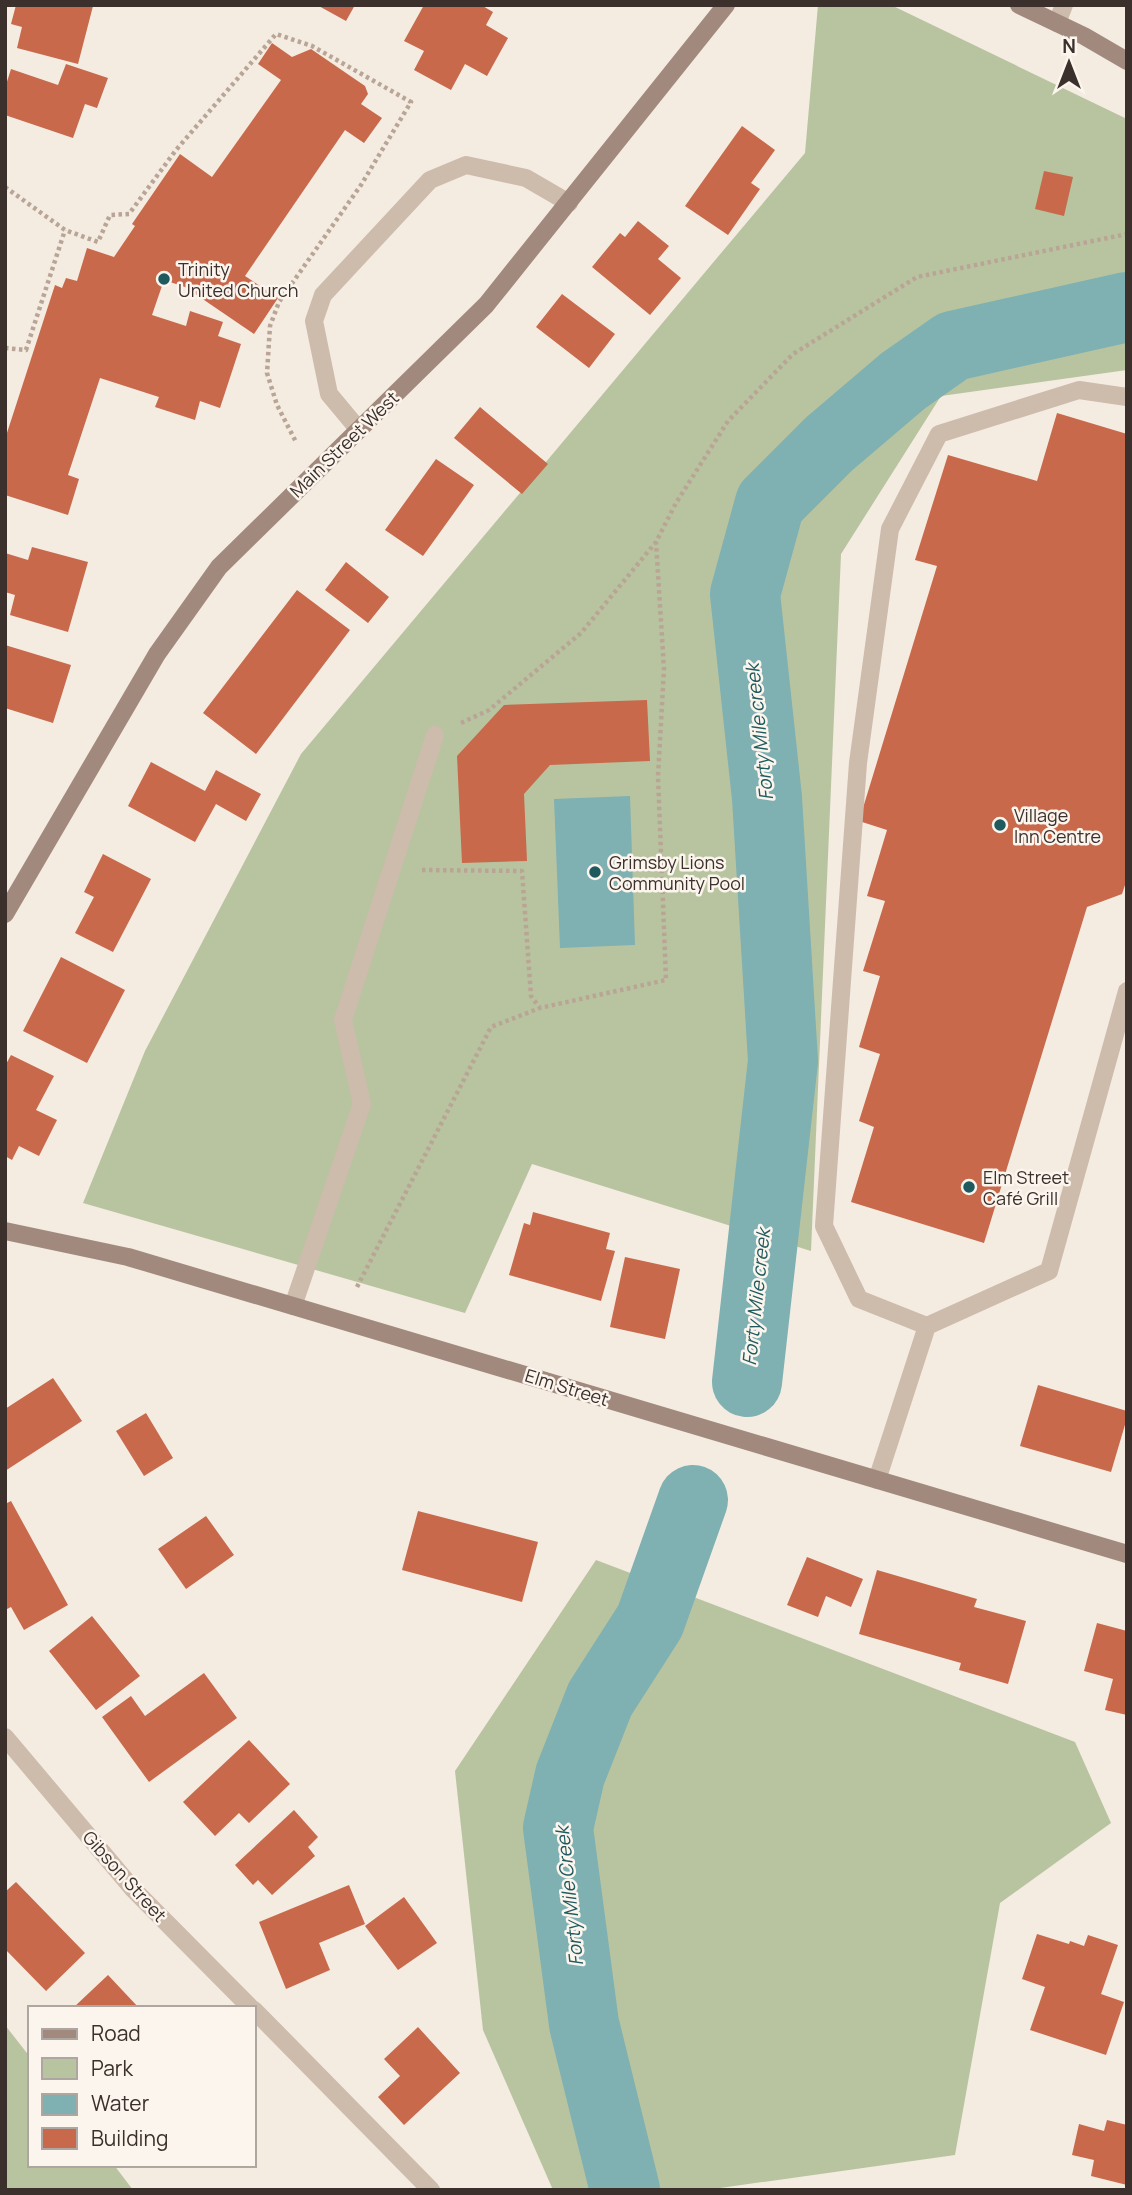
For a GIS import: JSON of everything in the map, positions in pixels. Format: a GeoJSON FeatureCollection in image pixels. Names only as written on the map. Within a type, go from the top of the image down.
{"type":"FeatureCollection","features":[{"type":"Feature","properties":{"kind":"main road","name":"Main Street West"},"geometry":{"type":"LineString","coordinates":[[5,914],[157,654],[219,567],[486,305],[726,5]]}},
{"type":"Feature","properties":{"kind":"main road"},"geometry":{"type":"LineString","coordinates":[[1019,5],[1084,36],[1127,61]]}},
{"type":"Feature","properties":{"kind":"main road","name":"Elm Street"},"geometry":{"type":"LineString","coordinates":[[5,1231],[128,1257],[1127,1554]]}},
{"type":"Feature","properties":{"kind":"street"},"geometry":{"type":"LineString","coordinates":[[1057,23],[1064,5]]}},
{"type":"Feature","properties":{"kind":"street"},"geometry":{"type":"LineString","coordinates":[[359,430],[329,394],[314,321],[323,295],[430,180],[466,165],[526,178],[569,203]]}},
{"type":"Feature","properties":{"kind":"street"},"geometry":{"type":"LineString","coordinates":[[1127,397],[1079,390],[939,434],[890,529],[858,763],[824,1226],[859,1299],[927,1326],[1049,1271],[1127,991]]}},
{"type":"Feature","properties":{"kind":"street"},"geometry":{"type":"LineString","coordinates":[[293,1306],[362,1104],[343,1020],[435,736]]}},
{"type":"Feature","properties":{"kind":"street"},"geometry":{"type":"LineString","coordinates":[[877,1480],[927,1326]]}},
{"type":"Feature","properties":{"kind":"street","name":"Gibson Street"},"geometry":{"type":"LineString","coordinates":[[5,1737],[133,1889],[250,2006]]}},
{"type":"Feature","properties":{"kind":"street","name":"Gibson Street"},"geometry":{"type":"LineString","coordinates":[[256,2012],[430,2190]]}},
{"type":"Feature","properties":{"kind":"path"},"geometry":{"type":"LineString","coordinates":[[5,187],[65,230],[98,242],[110,215],[129,214],[176,150],[276,34],[312,46],[411,102],[361,186],[279,302],[270,326],[267,373],[277,405],[296,442]]}},
{"type":"Feature","properties":{"kind":"path"},"geometry":{"type":"LineString","coordinates":[[5,348],[26,350],[65,230]]}},
{"type":"Feature","properties":{"kind":"path"},"geometry":{"type":"LineString","coordinates":[[435,736],[489,710],[581,633],[656,542],[676,503],[728,421],[793,354],[917,277],[1127,234]]}},
{"type":"Feature","properties":{"kind":"path"},"geometry":{"type":"LineString","coordinates":[[357,1287],[491,1027],[540,1008],[666,980],[658,776],[664,669],[656,542]]}},
{"type":"Feature","properties":{"kind":"path"},"geometry":{"type":"LineString","coordinates":[[392,870],[522,871],[525,875],[531,996],[540,1008]]}},
{"type":"Feature","properties":{"kind":"green space"},"geometry":{"type":"Polygon","coordinates":[[[818,5],[891,5],[1127,119],[1127,370],[941,396],[841,554],[811,1251],[532,1164],[465,1313],[83,1203],[145,1051],[301,754],[805,153],[818,5]]]}},
{"type":"Feature","properties":{"kind":"green space"},"geometry":{"type":"Polygon","coordinates":[[[596,1560],[1075,1742],[1111,1823],[1000,1903],[955,2155],[706,2190],[553,2190],[483,2030],[455,1771],[596,1560]]]}},
{"type":"Feature","properties":{"kind":"green space"},"geometry":{"type":"Polygon","coordinates":[[[5,2025],[28,2054],[28,2167],[116,2167],[133,2190],[5,2190],[5,2025]]]}},
{"type":"Feature","properties":{"kind":"water","name":"Grimsby Lions Community Pool"},"geometry":{"type":"Polygon","coordinates":[[[630,796],[635,945],[560,948],[554,799],[630,796]]]}},
{"type":"Feature","properties":{"kind":"building"},"geometry":{"type":"Polygon","coordinates":[[[16,5],[93,6],[78,64],[17,48],[22,27],[11,24],[16,5]]]}},
{"type":"Feature","properties":{"kind":"building"},"geometry":{"type":"Polygon","coordinates":[[[317,5],[355,5],[346,21],[317,5]]]}},
{"type":"Feature","properties":{"kind":"building"},"geometry":{"type":"Polygon","coordinates":[[[424,5],[481,5],[493,12],[486,25],[508,38],[487,76],[465,64],[451,90],[414,70],[424,51],[404,41],[424,5]]]}},
{"type":"Feature","properties":{"kind":"building","name":"Trinity United Church"},"geometry":{"type":"Polygon","coordinates":[[[272,43],[292,57],[311,49],[365,86],[368,94],[361,104],[382,118],[364,143],[345,130],[245,276],[278,298],[254,334],[185,287],[164,280],[152,315],[186,326],[190,311],[223,322],[218,336],[241,344],[220,408],[200,401],[195,420],[155,407],[159,397],[100,378],[68,475],[79,479],[68,515],[5,495],[5,439],[55,285],[62,288],[66,278],[77,281],[87,248],[114,257],[135,226],[132,224],[180,154],[212,177],[281,80],[258,64],[272,43]]]}},
{"type":"Feature","properties":{"kind":"building"},"geometry":{"type":"Polygon","coordinates":[[[66,64],[108,78],[97,108],[85,104],[73,138],[5,115],[5,88],[11,69],[58,85],[66,64]]]}},
{"type":"Feature","properties":{"kind":"building"},"geometry":{"type":"Polygon","coordinates":[[[742,126],[775,150],[751,183],[760,189],[728,235],[685,206],[742,126]]]}},
{"type":"Feature","properties":{"kind":"building"},"geometry":{"type":"Polygon","coordinates":[[[1044,171],[1073,177],[1064,216],[1035,209],[1044,171]]]}},
{"type":"Feature","properties":{"kind":"building"},"geometry":{"type":"Polygon","coordinates":[[[638,221],[669,246],[658,259],[681,278],[650,315],[592,267],[620,233],[625,237],[638,221]]]}},
{"type":"Feature","properties":{"kind":"building"},"geometry":{"type":"Polygon","coordinates":[[[562,294],[615,334],[589,368],[536,327],[562,294]]]}},
{"type":"Feature","properties":{"kind":"building"},"geometry":{"type":"Polygon","coordinates":[[[480,407],[548,464],[522,494],[454,438],[480,407]]]}},
{"type":"Feature","properties":{"kind":"building","name":"Village Inn Centre"},"geometry":{"type":"Polygon","coordinates":[[[1057,413],[1127,434],[1127,879],[1122,894],[1087,907],[984,1243],[851,1202],[874,1127],[859,1121],[880,1054],[859,1047],[880,976],[863,971],[885,901],[867,896],[887,830],[859,821],[937,566],[915,560],[948,455],[1037,481],[1057,413]]]}},
{"type":"Feature","properties":{"kind":"building"},"geometry":{"type":"Polygon","coordinates":[[[436,459],[474,485],[423,556],[385,530],[436,459]]]}},
{"type":"Feature","properties":{"kind":"building"},"geometry":{"type":"Polygon","coordinates":[[[32,547],[88,562],[68,632],[10,615],[15,595],[5,592],[5,553],[28,560],[32,547]]]}},
{"type":"Feature","properties":{"kind":"building"},"geometry":{"type":"Polygon","coordinates":[[[346,562],[389,597],[368,623],[325,590],[346,562]]]}},
{"type":"Feature","properties":{"kind":"building"},"geometry":{"type":"Polygon","coordinates":[[[297,590],[350,630],[256,754],[203,713],[297,590]]]}},
{"type":"Feature","properties":{"kind":"building"},"geometry":{"type":"Polygon","coordinates":[[[5,645],[71,665],[53,723],[5,708],[5,645]]]}},
{"type":"Feature","properties":{"kind":"building"},"geometry":{"type":"Polygon","coordinates":[[[647,700],[650,761],[550,765],[524,794],[527,861],[462,863],[457,756],[504,705],[647,700]]]}},
{"type":"Feature","properties":{"kind":"building"},"geometry":{"type":"Polygon","coordinates":[[[151,762],[205,791],[216,770],[261,794],[246,821],[216,804],[195,842],[128,806],[151,762]]]}},
{"type":"Feature","properties":{"kind":"building"},"geometry":{"type":"Polygon","coordinates":[[[103,854],[151,879],[113,952],[75,933],[94,897],[84,892],[103,854]]]}},
{"type":"Feature","properties":{"kind":"building"},"geometry":{"type":"Polygon","coordinates":[[[61,957],[125,990],[87,1063],[23,1031],[61,957]]]}},
{"type":"Feature","properties":{"kind":"building"},"geometry":{"type":"Polygon","coordinates":[[[11,1055],[54,1076],[36,1110],[57,1120],[39,1156],[19,1146],[12,1160],[5,1156],[5,1066],[11,1055]]]}},
{"type":"Feature","properties":{"kind":"building"},"geometry":{"type":"Polygon","coordinates":[[[533,1212],[610,1233],[606,1249],[615,1251],[601,1301],[509,1275],[524,1223],[530,1225],[533,1212]]]}},
{"type":"Feature","properties":{"kind":"building"},"geometry":{"type":"Polygon","coordinates":[[[625,1257],[680,1269],[665,1339],[610,1327],[625,1257]]]}},
{"type":"Feature","properties":{"kind":"building"},"geometry":{"type":"Polygon","coordinates":[[[53,1378],[82,1421],[5,1471],[5,1409],[53,1378]]]}},
{"type":"Feature","properties":{"kind":"building"},"geometry":{"type":"Polygon","coordinates":[[[1038,1385],[1127,1411],[1111,1472],[1020,1446],[1038,1385]]]}},
{"type":"Feature","properties":{"kind":"building"},"geometry":{"type":"Polygon","coordinates":[[[146,1413],[173,1458],[144,1476],[116,1431],[146,1413]]]}},
{"type":"Feature","properties":{"kind":"building"},"geometry":{"type":"Polygon","coordinates":[[[11,1501],[68,1605],[24,1630],[11,1607],[5,1610],[5,1504],[11,1501]]]}},
{"type":"Feature","properties":{"kind":"building"},"geometry":{"type":"Polygon","coordinates":[[[418,1511],[538,1542],[522,1602],[402,1570],[418,1511]]]}},
{"type":"Feature","properties":{"kind":"building"},"geometry":{"type":"Polygon","coordinates":[[[206,1516],[234,1555],[186,1589],[158,1549],[206,1516]]]}},
{"type":"Feature","properties":{"kind":"building"},"geometry":{"type":"Polygon","coordinates":[[[807,1557],[863,1579],[851,1607],[826,1596],[818,1617],[787,1605],[807,1557]]]}},
{"type":"Feature","properties":{"kind":"building"},"geometry":{"type":"Polygon","coordinates":[[[877,1570],[977,1599],[974,1607],[1026,1621],[1008,1684],[959,1670],[961,1663],[859,1634],[877,1570]]]}},
{"type":"Feature","properties":{"kind":"building"},"geometry":{"type":"Polygon","coordinates":[[[92,1616],[140,1676],[96,1710],[49,1651],[92,1616]]]}},
{"type":"Feature","properties":{"kind":"building"},"geometry":{"type":"Polygon","coordinates":[[[1097,1623],[1127,1631],[1127,1715],[1105,1710],[1113,1679],[1084,1671],[1097,1623]]]}},
{"type":"Feature","properties":{"kind":"building"},"geometry":{"type":"Polygon","coordinates":[[[204,1673],[237,1718],[149,1782],[102,1717],[131,1696],[145,1716],[204,1673]]]}},
{"type":"Feature","properties":{"kind":"building"},"geometry":{"type":"Polygon","coordinates":[[[249,1740],[290,1784],[249,1823],[239,1813],[215,1836],[183,1802],[249,1740]]]}},
{"type":"Feature","properties":{"kind":"building"},"geometry":{"type":"Polygon","coordinates":[[[294,1810],[318,1837],[308,1847],[315,1856],[272,1895],[258,1880],[253,1885],[235,1865],[294,1810]]]}},
{"type":"Feature","properties":{"kind":"building"},"geometry":{"type":"Polygon","coordinates":[[[16,1882],[85,1953],[46,1991],[5,1949],[5,1892],[16,1882]]]}},
{"type":"Feature","properties":{"kind":"building"},"geometry":{"type":"Polygon","coordinates":[[[349,1885],[365,1924],[319,1943],[330,1970],[286,1989],[259,1922],[349,1885]]]}},
{"type":"Feature","properties":{"kind":"building"},"geometry":{"type":"Polygon","coordinates":[[[404,1897],[437,1943],[398,1970],[365,1926],[404,1897]]]}},
{"type":"Feature","properties":{"kind":"building"},"geometry":{"type":"Polygon","coordinates":[[[1037,1934],[1084,1946],[1088,1935],[1118,1945],[1101,1994],[1124,2002],[1106,2055],[1030,2030],[1045,1987],[1022,1979],[1037,1934]]]}},
{"type":"Feature","properties":{"kind":"building"},"geometry":{"type":"Polygon","coordinates":[[[108,1975],[137,2006],[75,2006],[108,1975]]]}},
{"type":"Feature","properties":{"kind":"building"},"geometry":{"type":"Polygon","coordinates":[[[418,2027],[460,2073],[404,2125],[378,2097],[400,2076],[384,2059],[418,2027]]]}},
{"type":"Feature","properties":{"kind":"building"},"geometry":{"type":"Polygon","coordinates":[[[1107,2120],[1127,2125],[1127,2185],[1091,2176],[1094,2160],[1072,2155],[1079,2124],[1104,2131],[1107,2120]]]}},
{"type":"Feature","properties":{"kind":"waterway","name":"Forty Mile creek"},"geometry":{"type":"LineString","coordinates":[[747,1382],[783,1061],[767,798],[745,594],[770,503],[829,444],[903,381],[953,346],[1127,307]]}},
{"type":"Feature","properties":{"kind":"waterway","name":"Forty Mile Creek"},"geometry":{"type":"LineString","coordinates":[[625,2190],[584,2024],[558,1828],[570,1775],[600,1699],[650,1621],[693,1500]]}},
{"type":"Feature","properties":{"kind":"place","name":"Trinity United Church"},"geometry":{"type":"Point","coordinates":[164,279]}},
{"type":"Feature","properties":{"kind":"place","name":"Village Inn Centre"},"geometry":{"type":"Point","coordinates":[1000,825]}},
{"type":"Feature","properties":{"kind":"place","name":"Grimsby Lions Community Pool"},"geometry":{"type":"Point","coordinates":[595,872]}},
{"type":"Feature","properties":{"kind":"place","name":"Elm Street Café Grill"},"geometry":{"type":"Point","coordinates":[969,1187]}}]}
